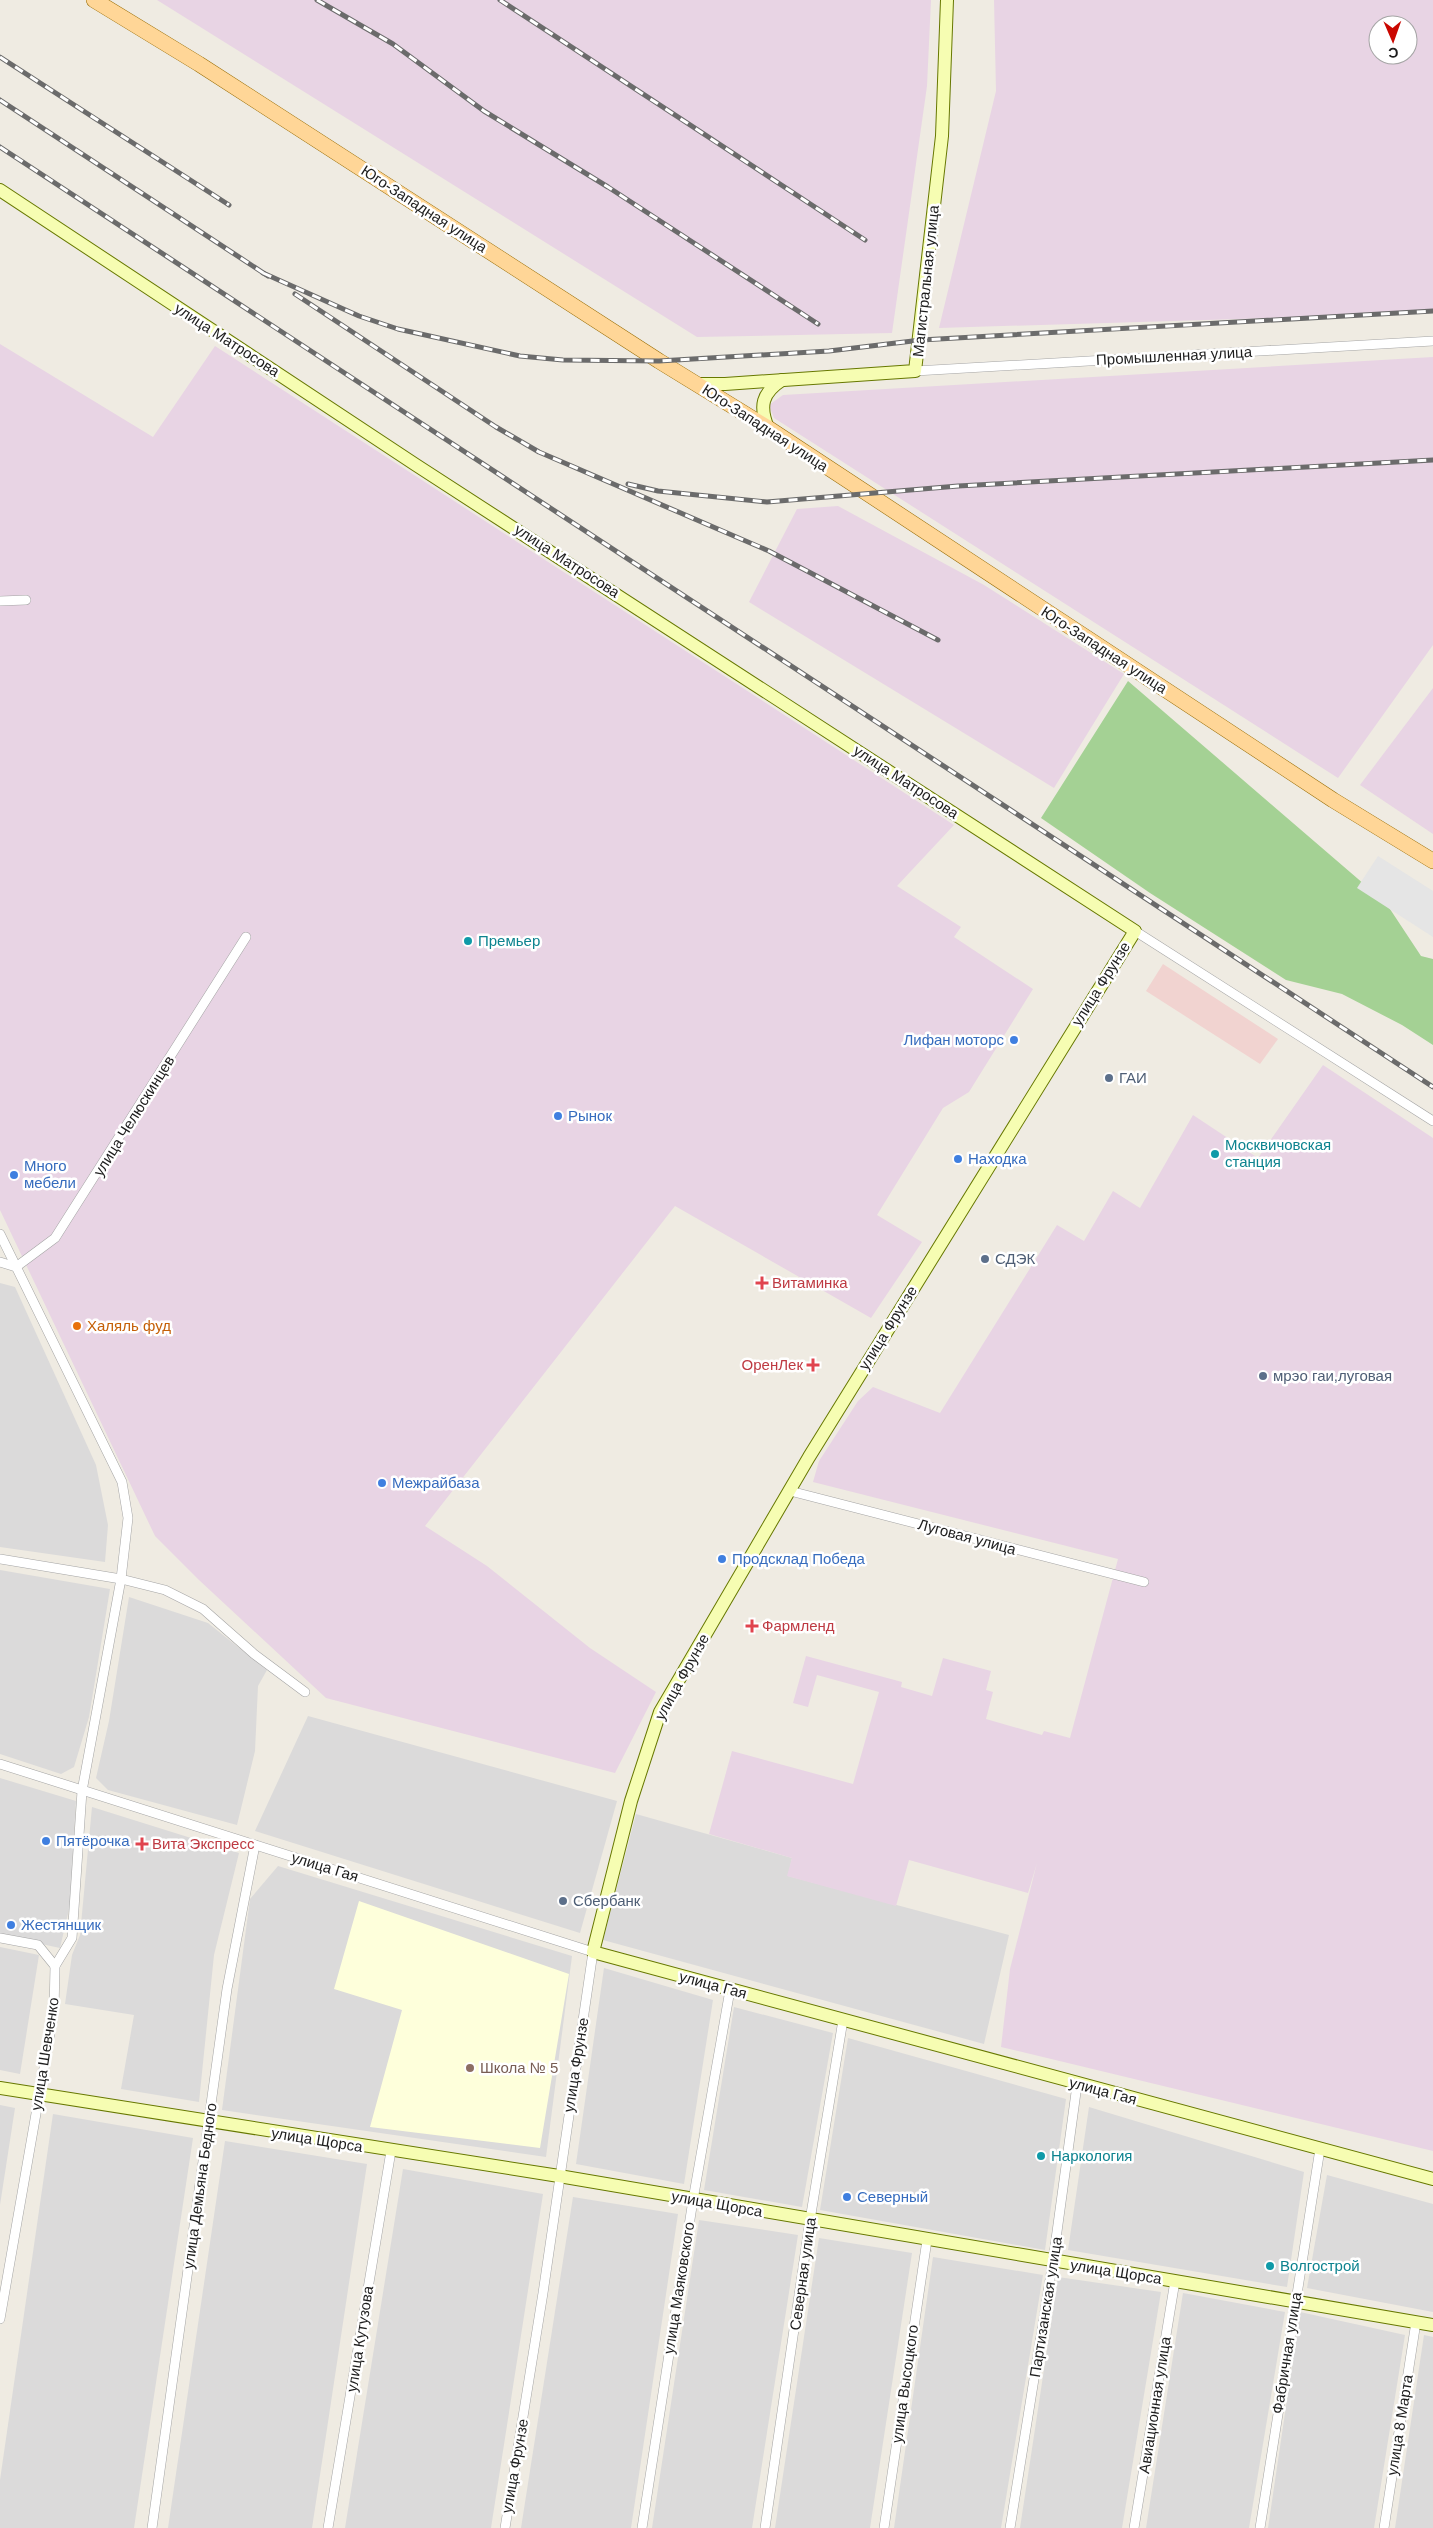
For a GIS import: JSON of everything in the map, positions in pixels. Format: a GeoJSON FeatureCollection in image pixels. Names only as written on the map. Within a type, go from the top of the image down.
{"type":"FeatureCollection","features":[{"type":"Feature","properties":{"kind":"main road","name":"Юго-Западная улица"},"geometry":{"type":"LineString","coordinates":[[94,0],[199,64],[696,384],[768,428],[1333,800],[1433,861]]}},
{"type":"Feature","properties":{"kind":"street","name":"Магистральная улица"},"geometry":{"type":"LineString","coordinates":[[696,384],[916,371],[942,136],[947,0]]}},
{"type":"Feature","properties":{"kind":"street","name":"улица Матросова"},"geometry":{"type":"LineString","coordinates":[[0,190],[407,459],[1135,931]]}},
{"type":"Feature","properties":{"kind":"street","name":"Промышленная улица"},"geometry":{"type":"LineString","coordinates":[[916,371],[1433,342]]}},
{"type":"Feature","properties":{"kind":"street"},"geometry":{"type":"LineString","coordinates":[[768,428],[762,406],[765,395],[782,380]]}},
{"type":"Feature","properties":{"kind":"street"},"geometry":{"type":"LineString","coordinates":[[0,601],[26,600]]}},
{"type":"Feature","properties":{"kind":"street"},"geometry":{"type":"LineString","coordinates":[[1135,931],[1433,1121]]}},
{"type":"Feature","properties":{"kind":"street","name":"улица Фрунзе"},"geometry":{"type":"LineString","coordinates":[[504,2528],[543,2293],[593,1952],[631,1801],[660,1712],[896,1315],[1135,931]]}},
{"type":"Feature","properties":{"kind":"street","name":"улица Челюскинцев"},"geometry":{"type":"LineString","coordinates":[[16,1267],[55,1238],[246,937]]}},
{"type":"Feature","properties":{"kind":"street","name":"улица Шевченко"},"geometry":{"type":"LineString","coordinates":[[0,1234],[122,1482],[128,1518],[121,1579],[82,1791],[72,1938],[55,1966],[54,2011],[0,2319]]}},
{"type":"Feature","properties":{"kind":"street"},"geometry":{"type":"LineString","coordinates":[[0,1262],[16,1267]]}},
{"type":"Feature","properties":{"kind":"street","name":"Луговая улица"},"geometry":{"type":"LineString","coordinates":[[790,1491],[1144,1582]]}},
{"type":"Feature","properties":{"kind":"street"},"geometry":{"type":"LineString","coordinates":[[0,1559],[121,1579],[165,1590],[203,1609],[254,1654],[305,1692]]}},
{"type":"Feature","properties":{"kind":"street","name":"улица Гая"},"geometry":{"type":"LineString","coordinates":[[0,1764],[593,1952],[1078,2085],[1433,2179]]}},
{"type":"Feature","properties":{"kind":"street","name":"улица Демьяна Бедного"},"geometry":{"type":"LineString","coordinates":[[152,2528],[210,2123],[227,1989],[255,1845]]}},
{"type":"Feature","properties":{"kind":"street"},"geometry":{"type":"LineString","coordinates":[[0,1938],[38,1945],[55,1966]]}},
{"type":"Feature","properties":{"kind":"street","name":"улица Маяковского"},"geometry":{"type":"LineString","coordinates":[[642,2528],[693,2200],[730,1990]]}},
{"type":"Feature","properties":{"kind":"street","name":"Северная улица"},"geometry":{"type":"LineString","coordinates":[[765,2528],[810,2220],[843,2020]]}},
{"type":"Feature","properties":{"kind":"street","name":"Партизанская улица"},"geometry":{"type":"LineString","coordinates":[[1010,2528],[1053,2261],[1078,2085]]}},
{"type":"Feature","properties":{"kind":"street","name":"улица Щорса"},"geometry":{"type":"LineString","coordinates":[[0,2088],[210,2123],[559,2176],[1433,2325]]}},
{"type":"Feature","properties":{"kind":"street","name":"Фабричная улица"},"geometry":{"type":"LineString","coordinates":[[1260,2528],[1320,2149]]}},
{"type":"Feature","properties":{"kind":"street","name":"улица Кутузова"},"geometry":{"type":"LineString","coordinates":[[328,2528],[391,2151]]}},
{"type":"Feature","properties":{"kind":"street","name":"улица Высоцкого"},"geometry":{"type":"LineString","coordinates":[[884,2528],[926,2240]]}},
{"type":"Feature","properties":{"kind":"street","name":"Авиационная улица"},"geometry":{"type":"LineString","coordinates":[[1134,2528],[1175,2281]]}},
{"type":"Feature","properties":{"kind":"street","name":"улица 8 Марта"},"geometry":{"type":"LineString","coordinates":[[1384,2528],[1416,2322]]}},
{"type":"Feature","properties":{"kind":"shaded area"},"geometry":{"type":"Polygon","coordinates":[[[157,0],[931,0],[927,86],[892,333],[697,337],[157,0]]]}},
{"type":"Feature","properties":{"kind":"shaded area"},"geometry":{"type":"Polygon","coordinates":[[[994,0],[1433,0],[1433,313],[939,328],[996,91],[994,0]]]}},
{"type":"Feature","properties":{"kind":"shaded area"},"geometry":{"type":"Polygon","coordinates":[[[0,344],[153,437],[215,346],[954,825],[897,886],[961,927],[954,937],[1033,989],[969,1092],[943,1108],[877,1215],[922,1242],[871,1318],[675,1206],[425,1526],[487,1566],[590,1648],[656,1692],[615,1773],[326,1698],[199,1580],[155,1536],[0,1210],[0,344]]]}},
{"type":"Feature","properties":{"kind":"shaded area"},"geometry":{"type":"Polygon","coordinates":[[[1433,357],[1433,645],[1338,778],[774,418],[769,405],[783,395],[1433,357]]]}},
{"type":"Feature","properties":{"kind":"shaded area"},"geometry":{"type":"Polygon","coordinates":[[[838,506],[984,585],[1124,674],[1054,788],[749,602],[797,509],[838,506]]]}},
{"type":"Feature","properties":{"kind":"shaded area"},"geometry":{"type":"Polygon","coordinates":[[[1433,688],[1433,834],[1360,785],[1433,688]]]}},
{"type":"Feature","properties":{"kind":"shaded area"},"geometry":{"type":"Polygon","coordinates":[[[1378,856],[1433,891],[1433,937],[1357,888],[1378,856]]]}},
{"type":"Feature","properties":{"kind":"shaded area"},"geometry":{"type":"Polygon","coordinates":[[[1163,964],[1278,1039],[1260,1064],[1146,991],[1163,964]]]}},
{"type":"Feature","properties":{"kind":"shaded area"},"geometry":{"type":"Polygon","coordinates":[[[1323,1065],[1433,1138],[1433,2151],[1001,2047],[1010,1969],[1037,1863],[1028,1893],[909,1860],[896,1906],[787,1876],[792,1858],[709,1834],[732,1751],[853,1784],[879,1692],[817,1675],[808,1707],[793,1703],[806,1656],[902,1682],[901,1687],[932,1696],[943,1658],[991,1671],[986,1690],[993,1692],[986,1719],[1042,1735],[1044,1731],[1070,1738],[1118,1559],[813,1482],[819,1461],[858,1401],[873,1387],[940,1413],[1057,1225],[1084,1241],[1113,1191],[1140,1208],[1193,1115],[1258,1158],[1323,1065]]]}},
{"type":"Feature","properties":{"kind":"shaded area"},"geometry":{"type":"Polygon","coordinates":[[[0,1283],[15,1287],[96,1465],[108,1525],[105,1562],[0,1547],[0,1283]]]}},
{"type":"Feature","properties":{"kind":"shaded area"},"geometry":{"type":"Polygon","coordinates":[[[0,1570],[110,1589],[89,1717],[74,1767],[61,1774],[0,1754],[0,1570]]]}},
{"type":"Feature","properties":{"kind":"shaded area"},"geometry":{"type":"Polygon","coordinates":[[[129,1597],[208,1623],[267,1670],[258,1686],[255,1751],[237,1825],[108,1790],[96,1778],[109,1721],[129,1597]]]}},
{"type":"Feature","properties":{"kind":"shaded area"},"geometry":{"type":"Polygon","coordinates":[[[308,1716],[617,1801],[580,1933],[255,1831],[308,1716]]]}},
{"type":"Feature","properties":{"kind":"shaded area"},"geometry":{"type":"Polygon","coordinates":[[[0,1778],[76,1801],[70,1905],[60,1948],[0,1935],[0,1778]]]}},
{"type":"Feature","properties":{"kind":"shaded area"},"geometry":{"type":"Polygon","coordinates":[[[92,1807],[239,1853],[214,1955],[199,2102],[121,2089],[134,2015],[65,2004],[72,1955],[80,1935],[92,1807]]]}},
{"type":"Feature","properties":{"kind":"shaded area"},"geometry":{"type":"Polygon","coordinates":[[[636,1814],[792,1858],[788,1876],[1009,1935],[984,2044],[603,1940],[636,1814]]]}},
{"type":"Feature","properties":{"kind":"shaded area"},"geometry":{"type":"Polygon","coordinates":[[[278,1866],[572,1956],[546,2157],[222,2110],[250,1899],[278,1866]]]}},
{"type":"Feature","properties":{"kind":"shaded area","name":"Школа № 5"},"geometry":{"type":"Polygon","coordinates":[[[359,1901],[569,1974],[540,2148],[370,2127],[402,2010],[334,1989],[359,1901]]]}},
{"type":"Feature","properties":{"kind":"shaded area"},"geometry":{"type":"Polygon","coordinates":[[[0,1947],[39,1955],[20,2074],[0,2070],[0,1947]]]}},
{"type":"Feature","properties":{"kind":"shaded area"},"geometry":{"type":"Polygon","coordinates":[[[604,1968],[713,2000],[684,2184],[576,2164],[604,1968]]]}},
{"type":"Feature","properties":{"kind":"shaded area"},"geometry":{"type":"Polygon","coordinates":[[[734,2007],[833,2033],[802,2207],[704,2190],[734,2007]]]}},
{"type":"Feature","properties":{"kind":"shaded area"},"geometry":{"type":"Polygon","coordinates":[[[848,2038],[1066,2099],[1045,2250],[820,2210],[848,2038]]]}},
{"type":"Feature","properties":{"kind":"shaded area"},"geometry":{"type":"Polygon","coordinates":[[[0,2105],[15,2108],[0,2205],[0,2105]]]}},
{"type":"Feature","properties":{"kind":"shaded area"},"geometry":{"type":"Polygon","coordinates":[[[1089,2107],[1304,2172],[1287,2287],[1068,2250],[1089,2107]]]}},
{"type":"Feature","properties":{"kind":"shaded area"},"geometry":{"type":"Polygon","coordinates":[[[53,2114],[193,2138],[134,2528],[0,2528],[0,2480],[53,2114]]]}},
{"type":"Feature","properties":{"kind":"shaded area"},"geometry":{"type":"Polygon","coordinates":[[[225,2141],[367,2164],[312,2528],[168,2528],[225,2141]]]}},
{"type":"Feature","properties":{"kind":"shaded area"},"geometry":{"type":"Polygon","coordinates":[[[403,2169],[543,2194],[491,2528],[345,2528],[403,2169]]]}},
{"type":"Feature","properties":{"kind":"shaded area"},"geometry":{"type":"Polygon","coordinates":[[[1327,2175],[1433,2204],[1433,2312],[1307,2288],[1327,2175]]]}},
{"type":"Feature","properties":{"kind":"shaded area"},"geometry":{"type":"Polygon","coordinates":[[[573,2197],[678,2214],[631,2528],[521,2528],[573,2197]]]}},
{"type":"Feature","properties":{"kind":"shaded area"},"geometry":{"type":"Polygon","coordinates":[[[699,2220],[798,2235],[752,2528],[652,2528],[699,2220]]]}},
{"type":"Feature","properties":{"kind":"shaded area"},"geometry":{"type":"Polygon","coordinates":[[[819,2238],[912,2253],[870,2528],[775,2528],[819,2238]]]}},
{"type":"Feature","properties":{"kind":"shaded area"},"geometry":{"type":"Polygon","coordinates":[[[933,2257],[1043,2275],[1001,2528],[894,2528],[933,2257]]]}},
{"type":"Feature","properties":{"kind":"shaded area"},"geometry":{"type":"Polygon","coordinates":[[[1058,2277],[1161,2292],[1122,2528],[1020,2528],[1058,2277]]]}},
{"type":"Feature","properties":{"kind":"shaded area"},"geometry":{"type":"Polygon","coordinates":[[[1183,2293],[1285,2312],[1249,2528],[1146,2528],[1183,2293]]]}},
{"type":"Feature","properties":{"kind":"shaded area"},"geometry":{"type":"Polygon","coordinates":[[[1300,2312],[1405,2335],[1374,2528],[1268,2528],[1300,2312]]]}},
{"type":"Feature","properties":{"kind":"shaded area"},"geometry":{"type":"Polygon","coordinates":[[[1424,2335],[1433,2337],[1433,2528],[1395,2528],[1424,2335]]]}},
{"type":"Feature","properties":{"kind":"green space"},"geometry":{"type":"Polygon","coordinates":[[[1128,681],[1386,903],[1421,956],[1433,959],[1433,1045],[1402,1025],[1342,994],[1286,980],[1150,893],[1041,818],[1128,681]]]}},
{"type":"Feature","properties":{"kind":"railway"},"geometry":{"type":"LineString","coordinates":[[317,0],[393,44],[484,111],[608,187],[818,324]]}},
{"type":"Feature","properties":{"kind":"railway"},"geometry":{"type":"LineString","coordinates":[[500,0],[865,240]]}},
{"type":"Feature","properties":{"kind":"railway"},"geometry":{"type":"LineString","coordinates":[[0,57],[229,205]]}},
{"type":"Feature","properties":{"kind":"railway"},"geometry":{"type":"LineString","coordinates":[[0,100],[268,276]]}},
{"type":"Feature","properties":{"kind":"railway"},"geometry":{"type":"LineString","coordinates":[[0,147],[1433,1087]]}},
{"type":"Feature","properties":{"kind":"railway"},"geometry":{"type":"LineString","coordinates":[[263,273],[359,316],[398,329],[520,356],[563,360],[659,361],[829,351],[921,340],[1433,311]]}},
{"type":"Feature","properties":{"kind":"railway"},"geometry":{"type":"LineString","coordinates":[[295,294],[496,427],[539,452],[769,551],[938,640]]}},
{"type":"Feature","properties":{"kind":"railway"},"geometry":{"type":"LineString","coordinates":[[628,484],[658,491],[767,502],[958,486],[1433,460]]}},
{"type":"Feature","properties":{"kind":"place","name":"Премьер"},"geometry":{"type":"Point","coordinates":[468,941]}},
{"type":"Feature","properties":{"kind":"place","name":"Лифан моторс"},"geometry":{"type":"Point","coordinates":[1014,1040]}},
{"type":"Feature","properties":{"kind":"place","name":"ГАИ"},"geometry":{"type":"Point","coordinates":[1109,1078]}},
{"type":"Feature","properties":{"kind":"place","name":"Рынок"},"geometry":{"type":"Point","coordinates":[558,1116]}},
{"type":"Feature","properties":{"kind":"place","name":"Москвичовская станция"},"geometry":{"type":"Point","coordinates":[1215,1154]}},
{"type":"Feature","properties":{"kind":"place","name":"Находка"},"geometry":{"type":"Point","coordinates":[958,1159]}},
{"type":"Feature","properties":{"kind":"place","name":"Много мебели"},"geometry":{"type":"Point","coordinates":[14,1175]}},
{"type":"Feature","properties":{"kind":"place","name":"СДЭК"},"geometry":{"type":"Point","coordinates":[985,1259]}},
{"type":"Feature","properties":{"kind":"place","name":"Витаминка"},"geometry":{"type":"Point","coordinates":[762,1283]}},
{"type":"Feature","properties":{"kind":"place","name":"Халяль фуд"},"geometry":{"type":"Point","coordinates":[77,1326]}},
{"type":"Feature","properties":{"kind":"place","name":"ОренЛек"},"geometry":{"type":"Point","coordinates":[813,1365]}},
{"type":"Feature","properties":{"kind":"place","name":"мрэо гаи,луговая"},"geometry":{"type":"Point","coordinates":[1263,1376]}},
{"type":"Feature","properties":{"kind":"place","name":"Межрайбаза"},"geometry":{"type":"Point","coordinates":[382,1483]}},
{"type":"Feature","properties":{"kind":"place","name":"Продсклад Победа"},"geometry":{"type":"Point","coordinates":[722,1559]}},
{"type":"Feature","properties":{"kind":"place","name":"Фармленд"},"geometry":{"type":"Point","coordinates":[752,1626]}},
{"type":"Feature","properties":{"kind":"place","name":"Пятёрочка"},"geometry":{"type":"Point","coordinates":[46,1841]}},
{"type":"Feature","properties":{"kind":"place","name":"Вита Экспресс"},"geometry":{"type":"Point","coordinates":[142,1844]}},
{"type":"Feature","properties":{"kind":"place","name":"Сбербанк"},"geometry":{"type":"Point","coordinates":[563,1901]}},
{"type":"Feature","properties":{"kind":"place","name":"Жестянщик"},"geometry":{"type":"Point","coordinates":[11,1925]}},
{"type":"Feature","properties":{"kind":"place","name":"Школа № 5"},"geometry":{"type":"Point","coordinates":[470,2068]}},
{"type":"Feature","properties":{"kind":"place","name":"Наркология"},"geometry":{"type":"Point","coordinates":[1041,2156]}},
{"type":"Feature","properties":{"kind":"place","name":"Северный"},"geometry":{"type":"Point","coordinates":[847,2197]}},
{"type":"Feature","properties":{"kind":"place","name":"Волгострой"},"geometry":{"type":"Point","coordinates":[1270,2266]}}]}
